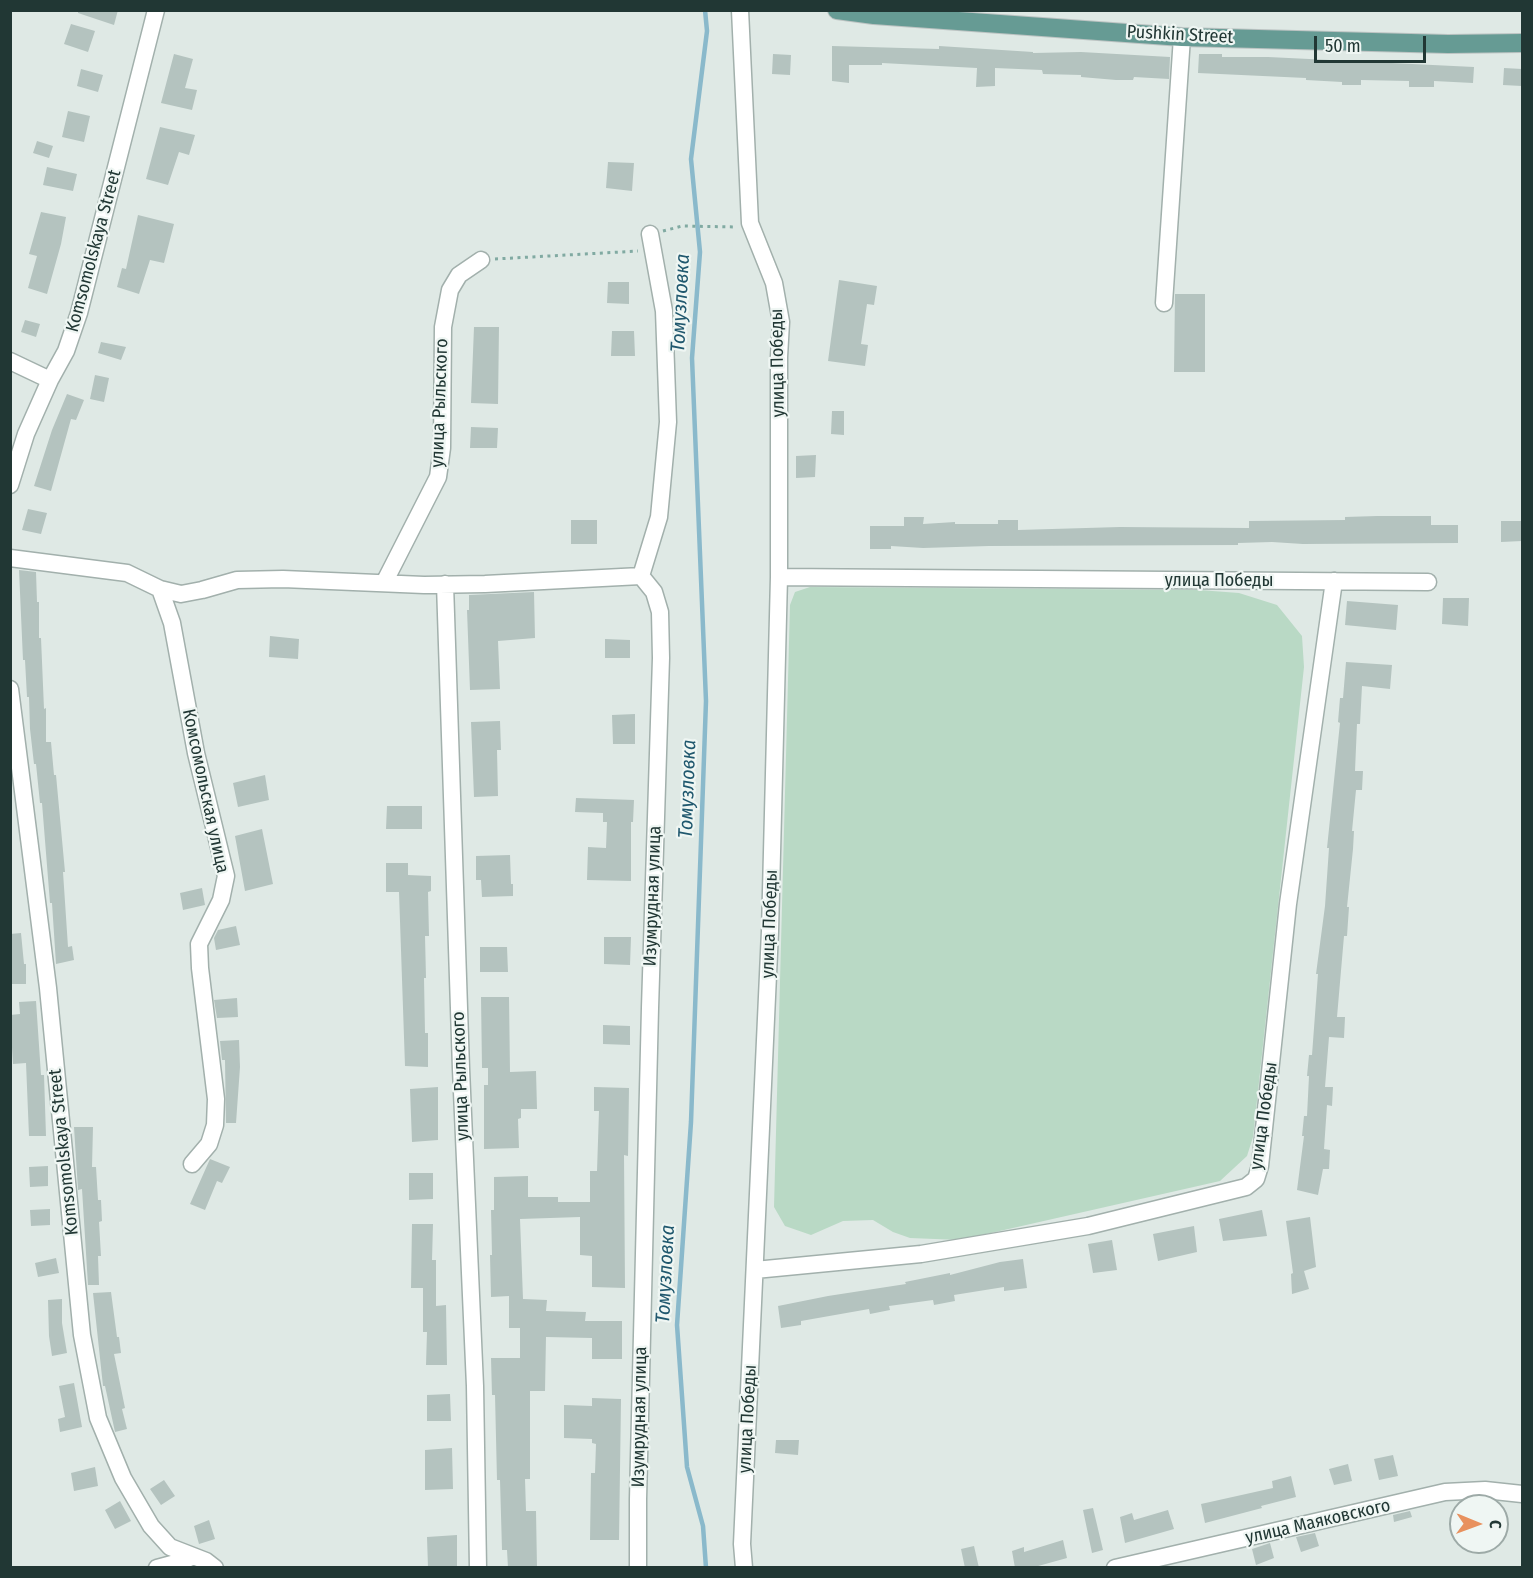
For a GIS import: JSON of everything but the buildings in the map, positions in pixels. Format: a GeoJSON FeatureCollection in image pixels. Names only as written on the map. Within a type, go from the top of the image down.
{"type":"FeatureCollection","features":[{"type":"Feature","properties":{"kind":"main road","name":"Pushkin Street"},"geometry":{"type":"LineString","coordinates":[[837,10],[886,16],[1182,37],[1522,44]]}},
{"type":"Feature","properties":{"kind":"street","name":"Komsomolskaya Street"},"geometry":{"type":"LineString","coordinates":[[10,485],[26,434],[50,380],[66,351],[80,313],[156,10]]}},
{"type":"Feature","properties":{"kind":"street","name":"улица Победы"},"geometry":{"type":"LineString","coordinates":[[740,10],[750,223],[774,283],[781,322],[779,577],[770,931],[742,1544],[744,1568]]}},
{"type":"Feature","properties":{"kind":"street"},"geometry":{"type":"LineString","coordinates":[[1164,303],[1182,37]]}},
{"type":"Feature","properties":{"kind":"street"},"geometry":{"type":"LineString","coordinates":[[10,558],[127,573],[160,589],[181,594],[237,580],[445,584],[641,576],[659,517],[668,422],[664,311],[651,242]]}},
{"type":"Feature","properties":{"kind":"street","name":"улица Рыльского"},"geometry":{"type":"LineString","coordinates":[[384,583],[438,477],[442,448],[442,327],[450,290],[459,275],[481,260]]}},
{"type":"Feature","properties":{"kind":"street"},"geometry":{"type":"LineString","coordinates":[[10,361],[50,380]]}},
{"type":"Feature","properties":{"kind":"street","name":"Изумрудная улица"},"geometry":{"type":"LineString","coordinates":[[638,1568],[647,1116],[661,658],[660,612],[654,592],[641,576]]}},
{"type":"Feature","properties":{"kind":"street","name":"улица Победы"},"geometry":{"type":"LineString","coordinates":[[779,577],[1428,582]]}},
{"type":"Feature","properties":{"kind":"street","name":"улица Победы"},"geometry":{"type":"LineString","coordinates":[[755,1270],[921,1254],[1088,1226],[1246,1187],[1256,1179],[1260,1166],[1288,904],[1334,582]]}},
{"type":"Feature","properties":{"kind":"street","name":"улица Рыльского"},"geometry":{"type":"LineString","coordinates":[[445,584],[460,1069],[475,1386],[478,1568]]}},
{"type":"Feature","properties":{"kind":"street","name":"Комсомольская улица"},"geometry":{"type":"LineString","coordinates":[[160,589],[172,623],[196,753],[226,876],[221,900],[199,944],[216,1099],[215,1125],[209,1144],[192,1164]]}},
{"type":"Feature","properties":{"kind":"street","name":"Komsomolskaya Street"},"geometry":{"type":"LineString","coordinates":[[10,689],[48,988],[82,1335],[98,1418],[123,1478],[151,1526],[170,1547],[215,1568]]}},
{"type":"Feature","properties":{"kind":"street","name":"улица Маяковского"},"geometry":{"type":"LineString","coordinates":[[1115,1568],[1445,1492],[1485,1490],[1522,1494]]}},
{"type":"Feature","properties":{"kind":"street"},"geometry":{"type":"LineString","coordinates":[[157,1568],[183,1562],[193,1556]]}},
{"type":"Feature","properties":{"kind":"path"},"geometry":{"type":"LineString","coordinates":[[682,226],[736,228]]}},
{"type":"Feature","properties":{"kind":"path"},"geometry":{"type":"LineString","coordinates":[[481,260],[651,242]]}},
{"type":"Feature","properties":{"kind":"green space"},"geometry":{"type":"Polygon","coordinates":[[[810,587],[1199,590],[1239,593],[1277,605],[1302,636],[1304,667],[1253,1137],[1247,1156],[1220,1181],[960,1240],[910,1238],[893,1232],[873,1220],[843,1221],[811,1235],[785,1226],[774,1207],[790,605],[795,592],[810,587]]]}},
{"type":"Feature","properties":{"kind":"waterway","name":"Томузловка"},"geometry":{"type":"LineString","coordinates":[[705,10],[707,31],[691,159],[700,252],[692,358],[706,701],[691,1122],[677,1325],[687,1467],[703,1526],[706,1568]]}}]}
